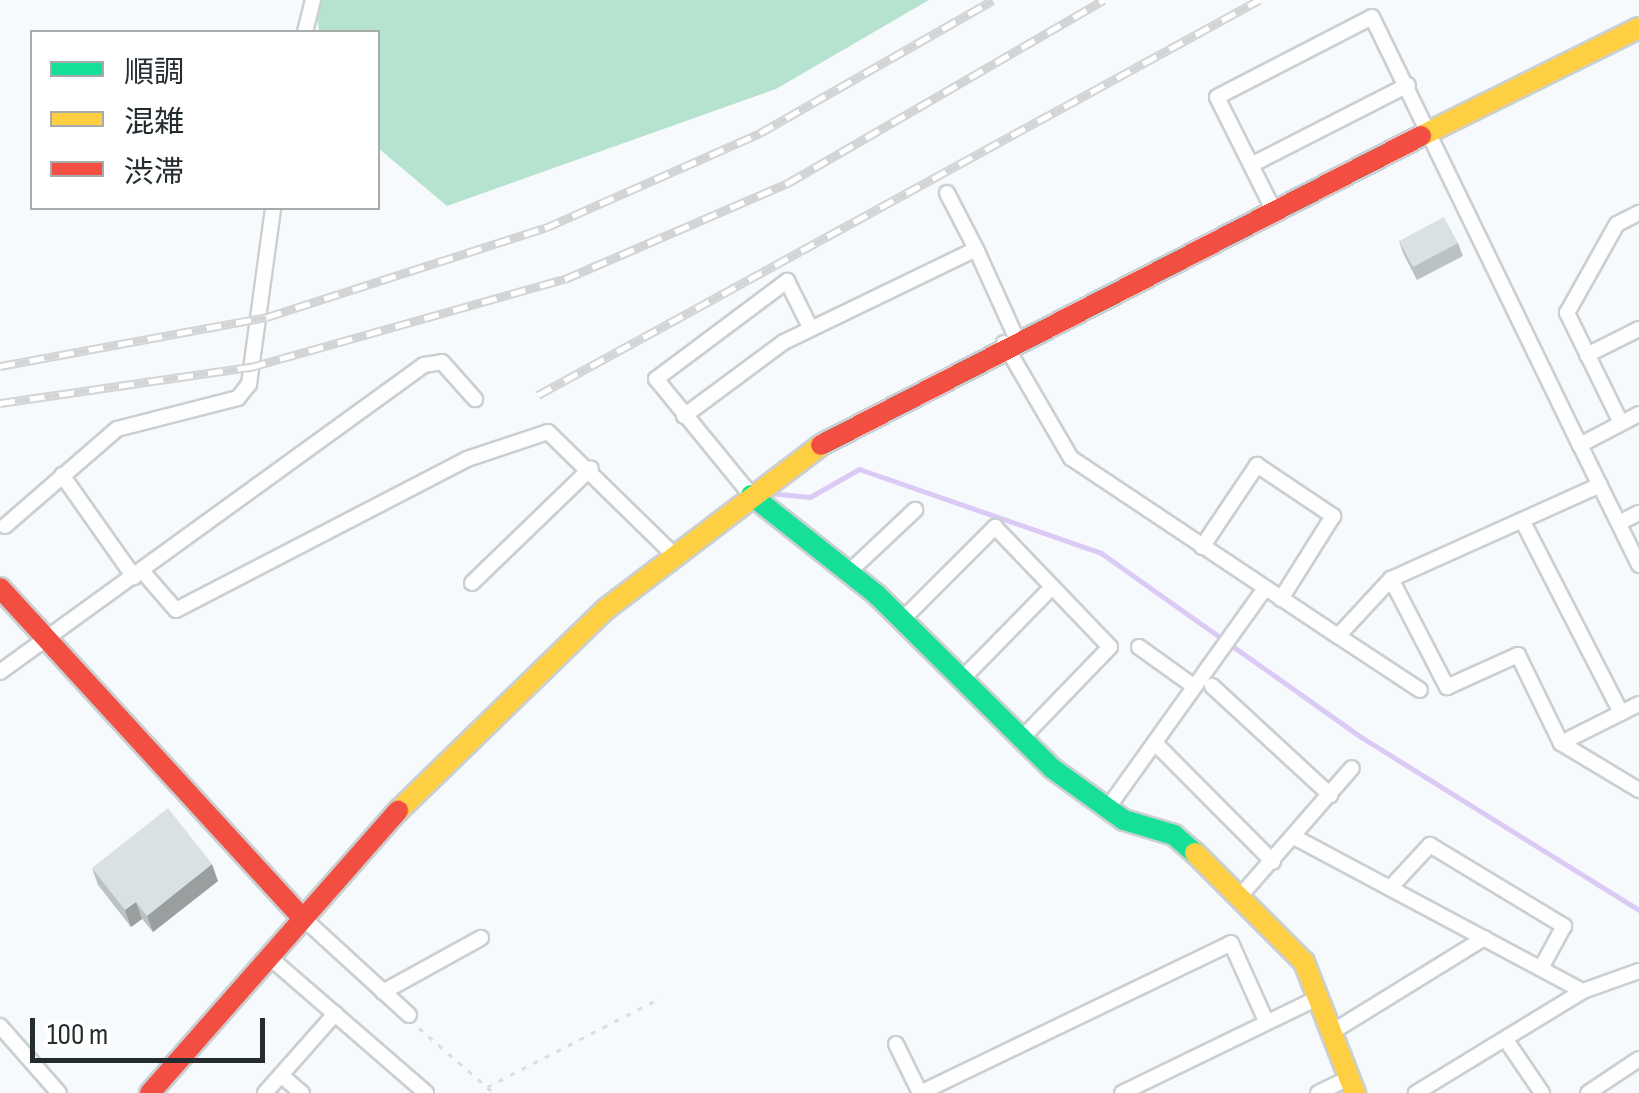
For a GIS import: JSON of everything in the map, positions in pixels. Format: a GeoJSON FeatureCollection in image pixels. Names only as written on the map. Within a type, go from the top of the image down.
{"type":"FeatureCollection","features":[{"type":"Feature","properties":{"kind":"street"},"geometry":{"type":"LineString","coordinates":[[305,30],[312,0]]}},
{"type":"Feature","properties":{"kind":"street"},"geometry":{"type":"LineString","coordinates":[[1274,211],[1217,97],[1372,17],[1639,565]]}},
{"type":"Feature","properties":{"kind":"street"},"geometry":{"type":"LineString","coordinates":[[150,1093],[452,752],[674,555],[751,495],[844,429],[1010,340],[1432,135],[1639,28]]}},
{"type":"Feature","properties":{"kind":"street"},"geometry":{"type":"LineString","coordinates":[[1251,165],[1408,85]]}},
{"type":"Feature","properties":{"kind":"street"},"geometry":{"type":"LineString","coordinates":[[948,194],[976,250],[1010,340],[1059,448],[1420,690]]}},
{"type":"Feature","properties":{"kind":"street"},"geometry":{"type":"LineString","coordinates":[[5,526],[117,429],[238,398],[249,384],[273,210]]}},
{"type":"Feature","properties":{"kind":"street"},"geometry":{"type":"LineString","coordinates":[[1621,423],[1567,313],[1617,224],[1639,212]]}},
{"type":"Feature","properties":{"kind":"street"},"geometry":{"type":"LineString","coordinates":[[684,416],[810,327],[976,250]]}},
{"type":"Feature","properties":{"kind":"street"},"geometry":{"type":"LineString","coordinates":[[810,327],[788,282],[656,379],[751,495],[850,572],[1022,738],[1107,808],[1174,834],[1242,894],[1304,962],[1352,1085],[1318,1093]]}},
{"type":"Feature","properties":{"kind":"street"},"geometry":{"type":"LineString","coordinates":[[1588,355],[1639,328]]}},
{"type":"Feature","properties":{"kind":"street"},"geometry":{"type":"LineString","coordinates":[[0,672],[424,365],[442,362],[476,399]]}},
{"type":"Feature","properties":{"kind":"street"},"geometry":{"type":"LineString","coordinates":[[1580,445],[1639,414]]}},
{"type":"Feature","properties":{"kind":"street"},"geometry":{"type":"LineString","coordinates":[[62,475],[138,575],[176,610],[523,436],[548,432],[590,468],[674,555]]}},
{"type":"Feature","properties":{"kind":"street"},"geometry":{"type":"LineString","coordinates":[[1202,547],[1257,464],[1333,516],[1282,598]]}},
{"type":"Feature","properties":{"kind":"street"},"geometry":{"type":"LineString","coordinates":[[472,583],[590,468]]}},
{"type":"Feature","properties":{"kind":"street"},"geometry":{"type":"LineString","coordinates":[[1338,636],[1391,579],[1600,485]]}},
{"type":"Feature","properties":{"kind":"street"},"geometry":{"type":"LineString","coordinates":[[850,572],[915,510]]}},
{"type":"Feature","properties":{"kind":"street"},"geometry":{"type":"LineString","coordinates":[[1618,524],[1639,513]]}},
{"type":"Feature","properties":{"kind":"street"},"geometry":{"type":"LineString","coordinates":[[1522,520],[1621,713]]}},
{"type":"Feature","properties":{"kind":"street"},"geometry":{"type":"LineString","coordinates":[[902,620],[996,527],[1110,647],[1022,738]]}},
{"type":"Feature","properties":{"kind":"street"},"geometry":{"type":"LineString","coordinates":[[1391,579],[1448,687],[1518,655],[1560,744],[1639,790]]}},
{"type":"Feature","properties":{"kind":"street"},"geometry":{"type":"LineString","coordinates":[[962,678],[1052,587]]}},
{"type":"Feature","properties":{"kind":"street"},"geometry":{"type":"LineString","coordinates":[[0,588],[302,917],[409,1015]]}},
{"type":"Feature","properties":{"kind":"street"},"geometry":{"type":"LineString","coordinates":[[1107,808],[1265,588]]}},
{"type":"Feature","properties":{"kind":"street"},"geometry":{"type":"LineString","coordinates":[[1139,647],[1192,686]]}},
{"type":"Feature","properties":{"kind":"street"},"geometry":{"type":"LineString","coordinates":[[1212,686],[1330,795]]}},
{"type":"Feature","properties":{"kind":"street"},"geometry":{"type":"LineString","coordinates":[[1560,744],[1639,704]]}},
{"type":"Feature","properties":{"kind":"street"},"geometry":{"type":"LineString","coordinates":[[1156,744],[1273,862]]}},
{"type":"Feature","properties":{"kind":"street"},"geometry":{"type":"LineString","coordinates":[[1242,894],[1296,838],[1352,768]]}},
{"type":"Feature","properties":{"kind":"street"},"geometry":{"type":"LineString","coordinates":[[1296,838],[1583,991]]}},
{"type":"Feature","properties":{"kind":"street"},"geometry":{"type":"LineString","coordinates":[[1390,888],[1430,845],[1564,926],[1540,968]]}},
{"type":"Feature","properties":{"kind":"street"},"geometry":{"type":"LineString","coordinates":[[383,992],[480,938]]}},
{"type":"Feature","properties":{"kind":"street"},"geometry":{"type":"LineString","coordinates":[[1332,1032],[1484,938]]}},
{"type":"Feature","properties":{"kind":"street"},"geometry":{"type":"LineString","coordinates":[[896,1044],[920,1093],[1231,943],[1266,1022]]}},
{"type":"Feature","properties":{"kind":"street"},"geometry":{"type":"LineString","coordinates":[[268,956],[426,1093]]}},
{"type":"Feature","properties":{"kind":"street"},"geometry":{"type":"LineString","coordinates":[[1416,1093],[1583,991],[1639,971]]}},
{"type":"Feature","properties":{"kind":"street"},"geometry":{"type":"LineString","coordinates":[[1122,1093],[1318,998]]}},
{"type":"Feature","properties":{"kind":"street"},"geometry":{"type":"LineString","coordinates":[[265,1093],[335,1014]]}},
{"type":"Feature","properties":{"kind":"street"},"geometry":{"type":"LineString","coordinates":[[0,1026],[59,1093]]}},
{"type":"Feature","properties":{"kind":"street"},"geometry":{"type":"LineString","coordinates":[[1506,1040],[1542,1093]]}},
{"type":"Feature","properties":{"kind":"street"},"geometry":{"type":"LineString","coordinates":[[1588,1093],[1639,1059]]}},
{"type":"Feature","properties":{"kind":"street"},"geometry":{"type":"LineString","coordinates":[[281,1075],[302,1093]]}},
{"type":"Feature","properties":{"kind":"path"},"geometry":{"type":"LineString","coordinates":[[486,1086],[660,998]]}},
{"type":"Feature","properties":{"kind":"path"},"geometry":{"type":"LineString","coordinates":[[409,1015],[494,1093]]}},
{"type":"Feature","properties":{"kind":"green space"},"geometry":{"type":"Polygon","coordinates":[[[315,0],[929,0],[776,89],[447,206],[380,150],[380,30],[319,30],[315,0]]]}},
{"type":"Feature","properties":{"kind":"building"},"geometry":{"type":"Polygon","coordinates":[[[1444,217],[1458,243],[1413,267],[1399,241],[1444,217]]]}},
{"type":"Feature","properties":{"kind":"building"},"geometry":{"type":"Polygon","coordinates":[[[168,808],[212,864],[147,916],[136,902],[125,910],[92,868],[168,808]]]}},
{"type":"Feature","properties":{"kind":"waterway"},"geometry":{"type":"LineString","coordinates":[[769,493],[810,497],[859,469],[1101,553],[1361,737],[1639,910]]}},
{"type":"Feature","properties":{"kind":"railway"},"geometry":{"type":"LineString","coordinates":[[0,366],[267,317],[545,228],[760,133],[993,0]]}},
{"type":"Feature","properties":{"kind":"railway"},"geometry":{"type":"LineString","coordinates":[[0,403],[251,367],[565,279],[788,183],[1104,0]]}},
{"type":"Feature","properties":{"kind":"railway"},"geometry":{"type":"LineString","coordinates":[[538,395],[1259,0]]}},
{"type":"Feature","properties":{"kind":"traffic: fast"},"geometry":{"type":"LineString","coordinates":[[751,495],[877,595],[1053,769],[1124,820],[1174,835],[1195,853]]}},
{"type":"Feature","properties":{"kind":"traffic: slow"},"geometry":{"type":"LineString","coordinates":[[1421,136],[1639,28]]}},
{"type":"Feature","properties":{"kind":"traffic: slow"},"geometry":{"type":"LineString","coordinates":[[398,811],[606,609],[821,445]]}},
{"type":"Feature","properties":{"kind":"traffic: slow"},"geometry":{"type":"LineString","coordinates":[[1195,853],[1304,962],[1355,1093]]}},
{"type":"Feature","properties":{"kind":"traffic: jam"},"geometry":{"type":"LineString","coordinates":[[821,445],[1421,136]]}},
{"type":"Feature","properties":{"kind":"traffic: jam"},"geometry":{"type":"LineString","coordinates":[[0,588],[302,917]]}},
{"type":"Feature","properties":{"kind":"traffic: jam"},"geometry":{"type":"LineString","coordinates":[[150,1093],[398,811]]}}]}
